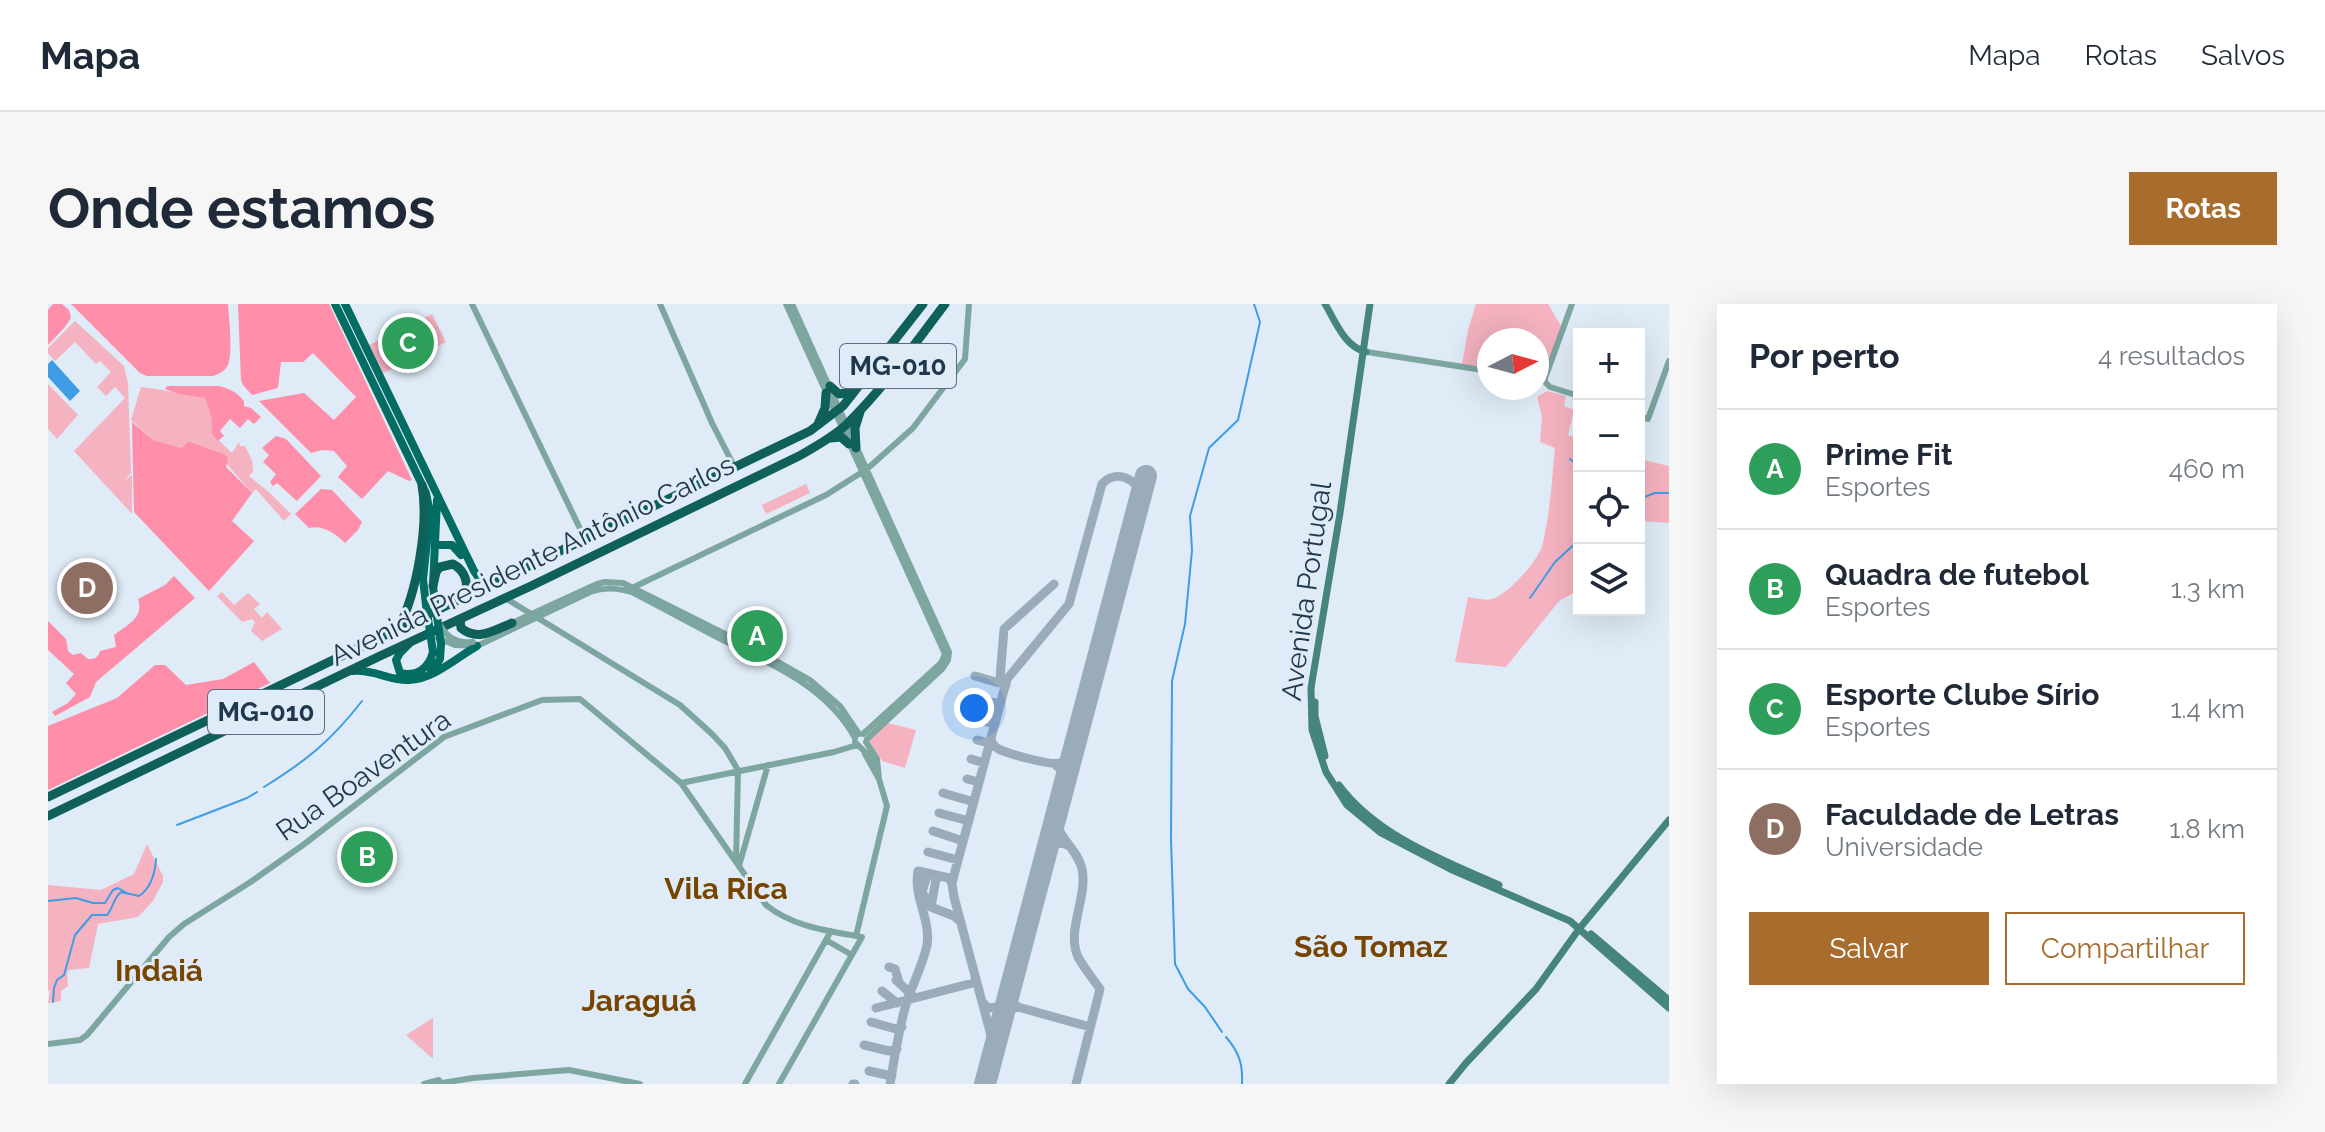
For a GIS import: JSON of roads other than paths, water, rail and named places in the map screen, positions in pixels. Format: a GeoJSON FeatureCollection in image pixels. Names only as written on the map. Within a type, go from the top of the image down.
{"type":"FeatureCollection","features":[{"type":"Feature","properties":{"kind":"highway","name":"Avenida Presidente Antônio Carlos"},"geometry":{"type":"LineString","coordinates":[[48,797],[816,427],[838,411],[923,304]]}},
{"type":"Feature","properties":{"kind":"highway","name":"Avenida Presidente Antônio Carlos"},"geometry":{"type":"LineString","coordinates":[[48,816],[799,456],[844,426],[863,407],[888,380],[945,304]]}},
{"type":"Feature","properties":{"kind":"highway"},"geometry":{"type":"LineString","coordinates":[[816,427],[825,408],[828,390],[849,394],[856,390]]}},
{"type":"Feature","properties":{"kind":"highway"},"geometry":{"type":"LineString","coordinates":[[827,438],[838,436],[853,446],[855,428],[863,407]]}},
{"type":"Feature","properties":{"kind":"highway"},"geometry":{"type":"LineString","coordinates":[[398,629],[413,586],[426,514],[422,485]]}},
{"type":"Feature","properties":{"kind":"highway"},"geometry":{"type":"LineString","coordinates":[[433,586],[440,567],[453,564],[463,573],[467,586],[460,599]]}},
{"type":"Feature","properties":{"kind":"highway"},"geometry":{"type":"LineString","coordinates":[[460,619],[461,628],[471,635],[484,634],[512,623]]}},
{"type":"Feature","properties":{"kind":"main road"},"geometry":{"type":"LineString","coordinates":[[335,304],[422,485],[430,513],[423,579],[438,621],[441,644],[437,665],[423,676]]}},
{"type":"Feature","properties":{"kind":"main road"},"geometry":{"type":"LineString","coordinates":[[345,304],[480,581]]}},
{"type":"Feature","properties":{"kind":"main road"},"geometry":{"type":"LineString","coordinates":[[1325,304],[1347,341],[1365,352]]}},
{"type":"Feature","properties":{"kind":"main road","name":"Avenida Portugal"},"geometry":{"type":"LineString","coordinates":[[1372,304],[1342,526],[1316,687],[1315,716],[1325,758],[1336,783],[1350,801],[1374,822],[1447,861],[1571,917],[1580,928]]}},
{"type":"Feature","properties":{"kind":"main road"},"geometry":{"type":"LineString","coordinates":[[429,602],[437,529],[434,490]]}},
{"type":"Feature","properties":{"kind":"main road"},"geometry":{"type":"LineString","coordinates":[[439,545],[448,544],[458,549],[470,574],[483,584],[491,585]]}},
{"type":"Feature","properties":{"kind":"main road"},"geometry":{"type":"LineString","coordinates":[[412,642],[396,660],[400,673],[411,674],[421,670],[428,664],[433,652],[429,561]]}},
{"type":"Feature","properties":{"kind":"main road"},"geometry":{"type":"LineString","coordinates":[[348,672],[370,670],[407,680],[438,671],[475,644]]}},
{"type":"Feature","properties":{"kind":"main road"},"geometry":{"type":"LineString","coordinates":[[1449,1084],[1536,989],[1580,928],[1669,820]]}},
{"type":"Feature","properties":{"kind":"main road"},"geometry":{"type":"LineString","coordinates":[[1580,928],[1669,1000]]}},
{"type":"Feature","properties":{"kind":"main road"},"geometry":{"type":"LineString","coordinates":[[1580,928],[1669,1008]]}},
{"type":"Feature","properties":{"kind":"street"},"geometry":{"type":"LineString","coordinates":[[472,304],[585,539]]}},
{"type":"Feature","properties":{"kind":"street"},"geometry":{"type":"LineString","coordinates":[[660,304],[735,468]]}},
{"type":"Feature","properties":{"kind":"street"},"geometry":{"type":"LineString","coordinates":[[681,783],[834,752],[860,740],[948,660],[949,652],[786,304]]}},
{"type":"Feature","properties":{"kind":"street"},"geometry":{"type":"LineString","coordinates":[[792,304],[828,390]]}},
{"type":"Feature","properties":{"kind":"street"},"geometry":{"type":"LineString","coordinates":[[634,587],[826,495],[864,471],[913,428],[965,359],[969,304]]}},
{"type":"Feature","properties":{"kind":"street"},"geometry":{"type":"LineString","coordinates":[[1549,367],[1572,304]]}},
{"type":"Feature","properties":{"kind":"street"},"geometry":{"type":"LineString","coordinates":[[1365,352],[1477,369]]}},
{"type":"Feature","properties":{"kind":"street"},"geometry":{"type":"LineString","coordinates":[[1645,418],[1648,419],[1669,361]]}},
{"type":"Feature","properties":{"kind":"street"},"geometry":{"type":"LineString","coordinates":[[1549,386],[1573,394]]}},
{"type":"Feature","properties":{"kind":"street"},"geometry":{"type":"LineString","coordinates":[[423,637],[437,637],[465,647],[605,582],[623,583],[810,680],[840,706],[879,779]]}},
{"type":"Feature","properties":{"kind":"street"},"geometry":{"type":"LineString","coordinates":[[438,621],[444,633],[453,640],[475,644],[512,623],[601,589],[632,592],[806,684],[836,710],[874,753],[887,806],[859,937],[852,955],[779,1084]]}},
{"type":"Feature","properties":{"kind":"street"},"geometry":{"type":"LineString","coordinates":[[505,598],[680,705],[719,741],[738,770],[737,864]]}},
{"type":"Feature","properties":{"kind":"street","name":"Rua Boaventura"},"geometry":{"type":"LineString","coordinates":[[48,1044],[80,1040],[87,1035],[169,937],[184,924],[303,845],[444,737],[542,700],[580,699],[681,783],[766,905],[806,926],[859,937]]}},
{"type":"Feature","properties":{"kind":"street"},"geometry":{"type":"LineString","coordinates":[[865,754],[877,764]]}},
{"type":"Feature","properties":{"kind":"street"},"geometry":{"type":"LineString","coordinates":[[737,864],[768,765]]}},
{"type":"Feature","properties":{"kind":"street"},"geometry":{"type":"LineString","coordinates":[[745,1084],[831,931]]}},
{"type":"Feature","properties":{"kind":"street"},"geometry":{"type":"LineString","coordinates":[[826,940],[852,955]]}},
{"type":"Feature","properties":{"kind":"street"},"geometry":{"type":"LineString","coordinates":[[436,1084],[569,1070],[640,1084]]}},
{"type":"Feature","properties":{"kind":"street"},"geometry":{"type":"LineString","coordinates":[[514,1074],[516,1084]]}},
{"type":"Feature","properties":{"kind":"street"},"geometry":{"type":"LineString","coordinates":[[424,1084],[446,1081]]}},
{"type":"Feature","properties":{"kind":"water"},"geometry":{"type":"Polygon","coordinates":[[[52,360],[80,391],[70,401],[48,377],[48,364],[52,360]]]}},
{"type":"Feature","properties":{"kind":"waterway"},"geometry":{"type":"LineString","coordinates":[[1222,1032],[1188,989],[1175,964],[1171,839],[1172,681],[1185,624],[1192,550],[1190,516],[1209,448],[1238,420],[1260,322],[1254,304]]}},
{"type":"Feature","properties":{"kind":"waterway"},"geometry":{"type":"LineString","coordinates":[[1645,497],[1669,493]]}},
{"type":"Feature","properties":{"kind":"waterway"},"geometry":{"type":"LineString","coordinates":[[1530,598],[1555,562],[1575,544]]}},
{"type":"Feature","properties":{"kind":"waterway"},"geometry":{"type":"LineString","coordinates":[[264,787],[317,749],[340,728],[362,701]]}},
{"type":"Feature","properties":{"kind":"waterway"},"geometry":{"type":"LineString","coordinates":[[177,825],[257,792]]}},
{"type":"Feature","properties":{"kind":"waterway"},"geometry":{"type":"LineString","coordinates":[[53,1002],[54,988],[57,980],[64,975],[75,935],[92,915],[107,915],[121,892],[139,896],[143,893],[152,880],[156,859]]}},
{"type":"Feature","properties":{"kind":"waterway"},"geometry":{"type":"LineString","coordinates":[[48,901],[76,898],[105,903],[113,890],[118,888],[125,892]]}},
{"type":"Feature","properties":{"kind":"waterway"},"geometry":{"type":"LineString","coordinates":[[1226,1037],[1239,1059],[1242,1084]]}},
{"type":"Feature","properties":{"kind":"place","name":"Esporte Clube Sírio"},"geometry":{"type":"Point","coordinates":[408,343]}},
{"type":"Feature","properties":{"kind":"place","name":"Faculdade de Letras"},"geometry":{"type":"Point","coordinates":[87,588]}},
{"type":"Feature","properties":{"kind":"place","name":"Prime Fit"},"geometry":{"type":"Point","coordinates":[757,636]}},
{"type":"Feature","properties":{"kind":"place","name":"Quadra de futebol"},"geometry":{"type":"Point","coordinates":[367,857]}},
{"type":"Feature","properties":{"kind":"district","name":"Vila Rica"},"geometry":{"type":"Point","coordinates":[726,889]}},
{"type":"Feature","properties":{"kind":"district","name":"São Tomaz"},"geometry":{"type":"Point","coordinates":[1371,947]}},
{"type":"Feature","properties":{"kind":"district","name":"Indaiá"},"geometry":{"type":"Point","coordinates":[159,971]}},
{"type":"Feature","properties":{"kind":"district","name":"Jaraguá"},"geometry":{"type":"Point","coordinates":[639,1001]}}]}
